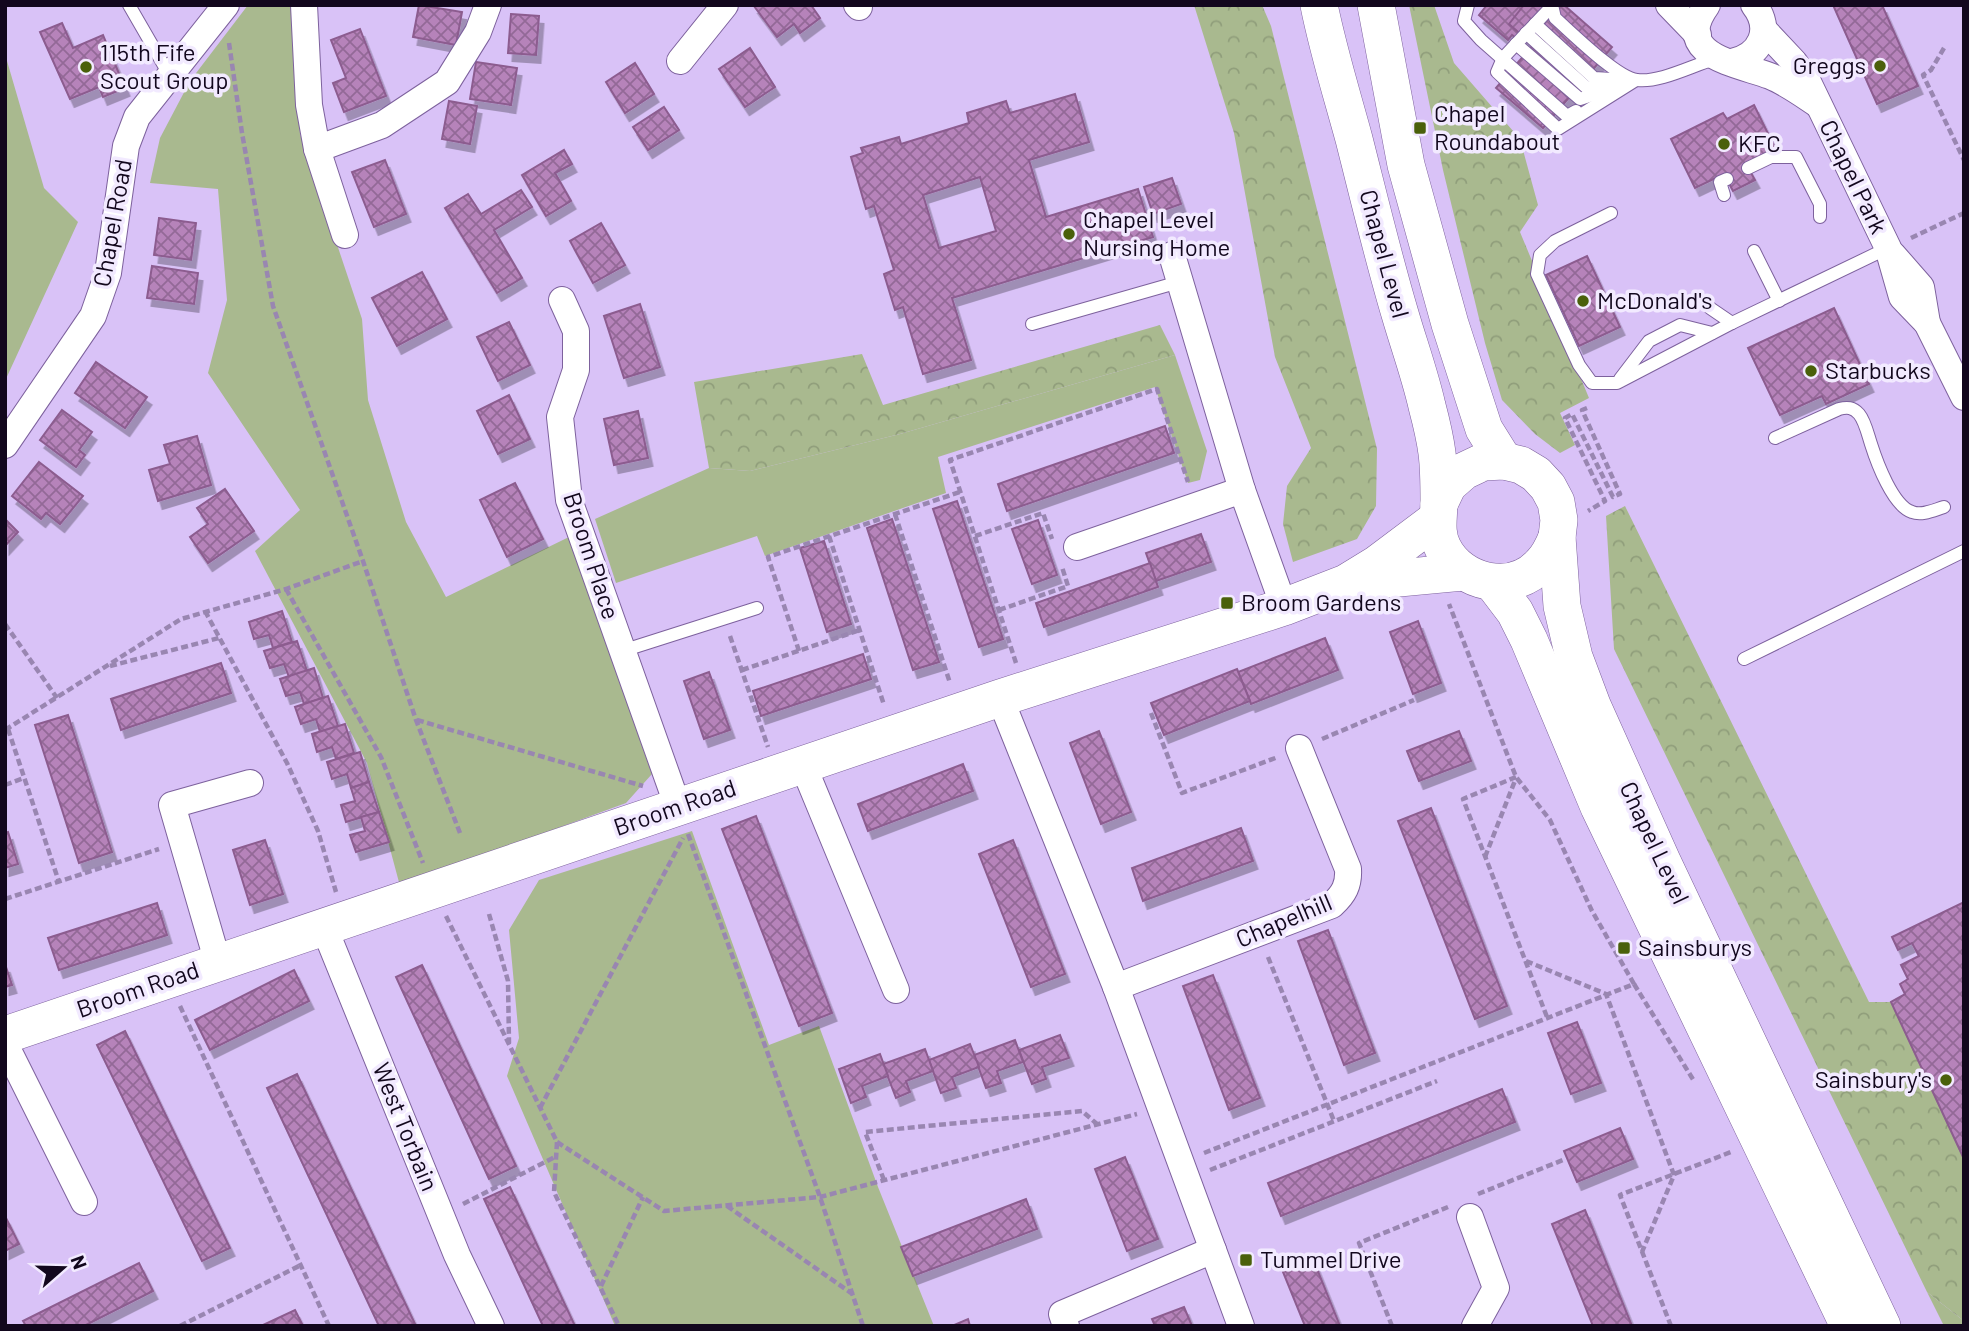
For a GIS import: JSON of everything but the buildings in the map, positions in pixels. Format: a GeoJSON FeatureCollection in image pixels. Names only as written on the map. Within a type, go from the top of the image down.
{"type":"FeatureCollection","features":[{"type":"Feature","properties":{"kind":"main road","name":"Chapel Level"},"geometry":{"type":"LineString","coordinates":[[1319,5],[1399,312],[1427,405],[1437,453],[1442,547],[1451,561],[1478,577],[1515,612],[1599,807],[1849,1326]]}},
{"type":"Feature","properties":{"kind":"main road","name":"Chapel Level"},"geometry":{"type":"LineString","coordinates":[[1376,5],[1406,165],[1450,324],[1484,429],[1504,461],[1521,465],[1536,474],[1548,486],[1558,512],[1562,606],[1574,657],[1592,705],[1662,861],[1882,1326]]}},
{"type":"Feature","properties":{"kind":"main road"},"geometry":{"type":"LineString","coordinates":[[1438,511],[1448,485],[1464,471],[1483,462],[1504,461]]}},
{"type":"Feature","properties":{"kind":"main road","name":"Broom Road"},"geometry":{"type":"LineString","coordinates":[[5,1035],[433,890],[679,811],[790,769],[960,711],[1284,607],[1346,583],[1377,564],[1438,511]]}},
{"type":"Feature","properties":{"kind":"main road"},"geometry":{"type":"LineString","coordinates":[[1478,577],[1510,582],[1526,576],[1540,566],[1551,553],[1557,537]]}},
{"type":"Feature","properties":{"kind":"main road","name":"Broom Road"},"geometry":{"type":"LineString","coordinates":[[1346,583],[1415,575],[1478,577]]}},
{"type":"Feature","properties":{"kind":"street"},"geometry":{"type":"LineString","coordinates":[[304,5],[309,105],[317,149],[345,235]]}},
{"type":"Feature","properties":{"kind":"street"},"geometry":{"type":"LineString","coordinates":[[317,149],[382,125],[447,82],[478,32],[488,5]]}},
{"type":"Feature","properties":{"kind":"street"},"geometry":{"type":"LineString","coordinates":[[680,61],[725,5]]}},
{"type":"Feature","properties":{"kind":"street"},"geometry":{"type":"LineString","coordinates":[[1670,5],[1698,34]]}},
{"type":"Feature","properties":{"kind":"street"},"geometry":{"type":"LineString","coordinates":[[1707,5],[1701,14],[1698,34],[1701,44],[1724,61]]}},
{"type":"Feature","properties":{"kind":"street","name":"Chapel Road"},"geometry":{"type":"LineString","coordinates":[[5,445],[93,316],[108,273],[127,146],[137,117],[225,6]]}},
{"type":"Feature","properties":{"kind":"street","name":"Chapel Park"},"geometry":{"type":"LineString","coordinates":[[1724,61],[1751,56],[1762,40],[1762,15]]}},
{"type":"Feature","properties":{"kind":"street","name":"Chapel Park"},"geometry":{"type":"LineString","coordinates":[[1762,15],[1807,80],[1899,243],[1921,287],[1927,323],[1963,395]]}},
{"type":"Feature","properties":{"kind":"street","name":"Chapel Park"},"geometry":{"type":"LineString","coordinates":[[1724,61],[1773,77],[1819,105]]}},
{"type":"Feature","properties":{"kind":"street"},"geometry":{"type":"LineString","coordinates":[[1172,256],[1242,490],[1284,607]]}},
{"type":"Feature","properties":{"kind":"street","name":"Broom Place"},"geometry":{"type":"LineString","coordinates":[[562,300],[576,331],[576,370],[560,417],[569,500],[679,811]]}},
{"type":"Feature","properties":{"kind":"street"},"geometry":{"type":"LineString","coordinates":[[1064,552],[1242,490]]}},
{"type":"Feature","properties":{"kind":"street"},"geometry":{"type":"LineString","coordinates":[[1012,694],[1241,1326]]}},
{"type":"Feature","properties":{"kind":"street","name":"Chapelhill"},"geometry":{"type":"LineString","coordinates":[[1116,987],[1332,905],[1343,895],[1349,882],[1348,869],[1299,748]]}},
{"type":"Feature","properties":{"kind":"street"},"geometry":{"type":"LineString","coordinates":[[790,769],[896,990]]}},
{"type":"Feature","properties":{"kind":"street"},"geometry":{"type":"LineString","coordinates":[[218,963],[172,806],[250,783]]}},
{"type":"Feature","properties":{"kind":"street","name":"West Torbain"},"geometry":{"type":"LineString","coordinates":[[334,924],[440,1215],[491,1326]]}},
{"type":"Feature","properties":{"kind":"street"},"geometry":{"type":"LineString","coordinates":[[5,1044],[84,1202]]}},
{"type":"Feature","properties":{"kind":"street"},"geometry":{"type":"LineString","coordinates":[[1466,1206],[1496,1289],[1475,1326]]}},
{"type":"Feature","properties":{"kind":"street"},"geometry":{"type":"LineString","coordinates":[[1066,1326],[1062,1314],[1213,1250]]}},
{"type":"Feature","properties":{"kind":"lane"},"geometry":{"type":"LineString","coordinates":[[129,5],[170,76]]}},
{"type":"Feature","properties":{"kind":"lane"},"geometry":{"type":"LineString","coordinates":[[1468,5],[1464,21],[1480,40],[1503,58]]}},
{"type":"Feature","properties":{"kind":"lane"},"geometry":{"type":"LineString","coordinates":[[1552,5],[1503,58],[1497,72],[1558,128],[1636,80]]}},
{"type":"Feature","properties":{"kind":"lane"},"geometry":{"type":"LineString","coordinates":[[1552,5],[1555,18],[1618,72],[1636,80]]}},
{"type":"Feature","properties":{"kind":"lane"},"geometry":{"type":"LineString","coordinates":[[1530,28],[1587,88],[1665,76],[1724,61]]}},
{"type":"Feature","properties":{"kind":"lane"},"geometry":{"type":"LineString","coordinates":[[1516,44],[1580,99],[1636,80]]}},
{"type":"Feature","properties":{"kind":"lane"},"geometry":{"type":"LineString","coordinates":[[1748,168],[1771,157],[1796,157],[1819,204],[1819,217]]}},
{"type":"Feature","properties":{"kind":"lane"},"geometry":{"type":"LineString","coordinates":[[1724,195],[1720,182],[1727,179]]}},
{"type":"Feature","properties":{"kind":"lane"},"geometry":{"type":"LineString","coordinates":[[1611,213],[1555,241],[1541,254],[1537,274],[1585,375],[1592,383],[1617,383],[1732,323],[1899,243]]}},
{"type":"Feature","properties":{"kind":"lane"},"geometry":{"type":"LineString","coordinates":[[1754,251],[1779,301]]}},
{"type":"Feature","properties":{"kind":"lane"},"geometry":{"type":"LineString","coordinates":[[1032,324],[1179,282]]}},
{"type":"Feature","properties":{"kind":"lane"},"geometry":{"type":"LineString","coordinates":[[1710,308],[1732,323]]}},
{"type":"Feature","properties":{"kind":"lane"},"geometry":{"type":"LineString","coordinates":[[1617,383],[1649,341],[1680,325],[1712,333]]}},
{"type":"Feature","properties":{"kind":"lane"},"geometry":{"type":"LineString","coordinates":[[1775,438],[1839,409],[1853,409],[1860,415],[1875,456],[1895,498],[1904,509],[1914,513],[1944,508]]}},
{"type":"Feature","properties":{"kind":"lane"},"geometry":{"type":"LineString","coordinates":[[1744,659],[1964,551]]}},
{"type":"Feature","properties":{"kind":"lane"},"geometry":{"type":"LineString","coordinates":[[622,651],[757,608]]}},
{"type":"Feature","properties":{"kind":"path"},"geometry":{"type":"LineString","coordinates":[[225,6],[242,133],[273,306],[416,720],[460,833]]}},
{"type":"Feature","properties":{"kind":"path"},"geometry":{"type":"LineString","coordinates":[[1944,48],[1931,70],[1923,75],[1964,160]]}},
{"type":"Feature","properties":{"kind":"path"},"geometry":{"type":"LineString","coordinates":[[1899,243],[1964,213]]}},
{"type":"Feature","properties":{"kind":"path"},"geometry":{"type":"LineString","coordinates":[[1012,694],[999,610],[950,460],[1157,389],[1196,506]]}},
{"type":"Feature","properties":{"kind":"path"},"geometry":{"type":"LineString","coordinates":[[1584,500],[1587,512],[1605,501],[1565,418],[1572,414],[1613,497],[1620,494],[1582,410],[1587,408]]}},
{"type":"Feature","properties":{"kind":"path"},"geometry":{"type":"LineString","coordinates":[[799,651],[768,557],[960,492]]}},
{"type":"Feature","properties":{"kind":"path"},"geometry":{"type":"LineString","coordinates":[[975,536],[1044,513],[1064,552],[1068,586],[999,610]]}},
{"type":"Feature","properties":{"kind":"path"},"geometry":{"type":"LineString","coordinates":[[895,514],[960,711]]}},
{"type":"Feature","properties":{"kind":"path"},"geometry":{"type":"LineString","coordinates":[[829,536],[894,734]]}},
{"type":"Feature","properties":{"kind":"path"},"geometry":{"type":"LineString","coordinates":[[59,881],[6,729],[181,620],[286,589],[363,561]]}},
{"type":"Feature","properties":{"kind":"path"},"geometry":{"type":"LineString","coordinates":[[1415,575],[1422,592],[1445,593],[1516,777],[1550,820],[1592,911],[1700,1090]]}},
{"type":"Feature","properties":{"kind":"path"},"geometry":{"type":"LineString","coordinates":[[286,589],[381,757],[433,890],[557,1142],[554,1192],[620,1326]]}},
{"type":"Feature","properties":{"kind":"path"},"geometry":{"type":"LineString","coordinates":[[205,611],[287,763],[318,831],[334,924]]}},
{"type":"Feature","properties":{"kind":"path"},"geometry":{"type":"LineString","coordinates":[[723,619],[742,670],[790,769]]}},
{"type":"Feature","properties":{"kind":"path"},"geometry":{"type":"LineString","coordinates":[[5,624],[57,698]]}},
{"type":"Feature","properties":{"kind":"path"},"geometry":{"type":"LineString","coordinates":[[742,670],[860,630]]}},
{"type":"Feature","properties":{"kind":"path"},"geometry":{"type":"LineString","coordinates":[[106,667],[219,638]]}},
{"type":"Feature","properties":{"kind":"path"},"geometry":{"type":"LineString","coordinates":[[1151,713],[1182,793],[1414,700]]}},
{"type":"Feature","properties":{"kind":"path"},"geometry":{"type":"LineString","coordinates":[[416,720],[679,811]]}},
{"type":"Feature","properties":{"kind":"path"},"geometry":{"type":"LineString","coordinates":[[1516,777],[1463,799],[1547,1017]]}},
{"type":"Feature","properties":{"kind":"path"},"geometry":{"type":"LineString","coordinates":[[1485,856],[1516,777]]}},
{"type":"Feature","properties":{"kind":"path"},"geometry":{"type":"LineString","coordinates":[[5,785],[24,778]]}},
{"type":"Feature","properties":{"kind":"path"},"geometry":{"type":"LineString","coordinates":[[540,1108],[679,811]]}},
{"type":"Feature","properties":{"kind":"path"},"geometry":{"type":"LineString","coordinates":[[679,811],[820,1197],[855,1295],[863,1326]]}},
{"type":"Feature","properties":{"kind":"path"},"geometry":{"type":"LineString","coordinates":[[5,899],[183,841]]}},
{"type":"Feature","properties":{"kind":"path"},"geometry":{"type":"LineString","coordinates":[[489,914],[508,981],[509,1045]]}},
{"type":"Feature","properties":{"kind":"path"},"geometry":{"type":"LineString","coordinates":[[1258,933],[1334,1121]]}},
{"type":"Feature","properties":{"kind":"path"},"geometry":{"type":"LineString","coordinates":[[1526,961],[1606,994],[1674,1175],[1642,1252]]}},
{"type":"Feature","properties":{"kind":"path"},"geometry":{"type":"LineString","coordinates":[[168,980],[329,1326]]}},
{"type":"Feature","properties":{"kind":"path"},"geometry":{"type":"LineString","coordinates":[[1183,1170],[1326,1104],[1634,984]]}},
{"type":"Feature","properties":{"kind":"path"},"geometry":{"type":"LineString","coordinates":[[1183,1170],[1334,1121],[1437,1081]]}},
{"type":"Feature","properties":{"kind":"path"},"geometry":{"type":"LineString","coordinates":[[557,1142],[664,1211],[820,1197],[1161,1108]]}},
{"type":"Feature","properties":{"kind":"path"},"geometry":{"type":"LineString","coordinates":[[884,1180],[865,1132],[1082,1111],[1097,1124]]}},
{"type":"Feature","properties":{"kind":"path"},"geometry":{"type":"LineString","coordinates":[[1671,1326],[1620,1195],[1736,1149]]}},
{"type":"Feature","properties":{"kind":"path"},"geometry":{"type":"LineString","coordinates":[[440,1215],[556,1156]]}},
{"type":"Feature","properties":{"kind":"path"},"geometry":{"type":"LineString","coordinates":[[1392,1326],[1359,1243],[1466,1206],[1563,1160]]}},
{"type":"Feature","properties":{"kind":"path"},"geometry":{"type":"LineString","coordinates":[[601,1287],[643,1197]]}},
{"type":"Feature","properties":{"kind":"path"},"geometry":{"type":"LineString","coordinates":[[726,1205],[855,1295]]}},
{"type":"Feature","properties":{"kind":"path"},"geometry":{"type":"LineString","coordinates":[[180,1326],[301,1265]]}},
{"type":"Feature","properties":{"kind":"green space"},"geometry":{"type":"Polygon","coordinates":[[[248,5],[291,5],[293,9],[300,134],[362,319],[368,400],[406,522],[446,597],[569,537],[652,774],[626,803],[400,886],[367,763],[255,551],[300,510],[208,373],[227,300],[218,189],[150,183],[160,138],[190,81],[248,5]]]}},
{"type":"Feature","properties":{"kind":"green space"},"geometry":{"type":"Polygon","coordinates":[[[1194,5],[1262,5],[1271,26],[1377,449],[1376,506],[1357,539],[1293,562],[1283,524],[1287,486],[1311,448],[1275,357],[1234,133],[1194,5]]]}},
{"type":"Feature","properties":{"kind":"green space"},"geometry":{"type":"Polygon","coordinates":[[[1409,5],[1434,5],[1454,63],[1520,139],[1538,205],[1520,232],[1589,398],[1560,413],[1575,445],[1560,453],[1535,434],[1502,400],[1485,343],[1443,170],[1409,5]]]}},
{"type":"Feature","properties":{"kind":"green space"},"geometry":{"type":"Polygon","coordinates":[[[5,54],[44,188],[78,222],[5,381],[5,54]]]}},
{"type":"Feature","properties":{"kind":"green space"},"geometry":{"type":"Polygon","coordinates":[[[1160,325],[1175,355],[900,434],[750,471],[709,468],[694,382],[862,354],[883,405],[1160,325]]]}},
{"type":"Feature","properties":{"kind":"green space"},"geometry":{"type":"Polygon","coordinates":[[[1175,355],[1207,451],[1200,480],[1188,483],[1155,387],[938,457],[946,493],[765,556],[757,536],[616,583],[595,519],[709,468],[750,471],[900,434],[1175,355]]]}},
{"type":"Feature","properties":{"kind":"green space"},"geometry":{"type":"Polygon","coordinates":[[[1625,506],[1869,1002],[1891,1002],[1964,1159],[1964,1321],[1927,1292],[1614,649],[1606,516],[1625,506]]]}},
{"type":"Feature","properties":{"kind":"green space"},"geometry":{"type":"Polygon","coordinates":[[[692,831],[769,1045],[819,1026],[878,1187],[934,1326],[615,1326],[507,1076],[519,1038],[509,930],[539,880],[692,831]]]}},
{"type":"Feature","properties":{"kind":"green space"},"geometry":{"type":"Polygon","coordinates":[[[1927,1292],[1964,1321],[1964,1326],[1944,1326],[1927,1292]]]}},
{"type":"Feature","properties":{"kind":"place","name":"Greggs"},"geometry":{"type":"Point","coordinates":[1880,66]}},
{"type":"Feature","properties":{"kind":"place","name":"115th Fife Scout Group"},"geometry":{"type":"Point","coordinates":[86,67]}},
{"type":"Feature","properties":{"kind":"place","name":"Chapel Roundabout"},"geometry":{"type":"Point","coordinates":[1420,128]}},
{"type":"Feature","properties":{"kind":"place","name":"KFC"},"geometry":{"type":"Point","coordinates":[1724,144]}},
{"type":"Feature","properties":{"kind":"place","name":"Chapel Level Nursing Home"},"geometry":{"type":"Point","coordinates":[1069,234]}},
{"type":"Feature","properties":{"kind":"place","name":"McDonald's"},"geometry":{"type":"Point","coordinates":[1583,301]}},
{"type":"Feature","properties":{"kind":"place","name":"Starbucks"},"geometry":{"type":"Point","coordinates":[1811,371]}},
{"type":"Feature","properties":{"kind":"place","name":"Broom Gardens"},"geometry":{"type":"Point","coordinates":[1227,603]}},
{"type":"Feature","properties":{"kind":"place","name":"Sainsburys"},"geometry":{"type":"Point","coordinates":[1624,948]}},
{"type":"Feature","properties":{"kind":"place","name":"Sainsbury's"},"geometry":{"type":"Point","coordinates":[1946,1080]}},
{"type":"Feature","properties":{"kind":"place","name":"Tummel Drive"},"geometry":{"type":"Point","coordinates":[1246,1260]}}]}
